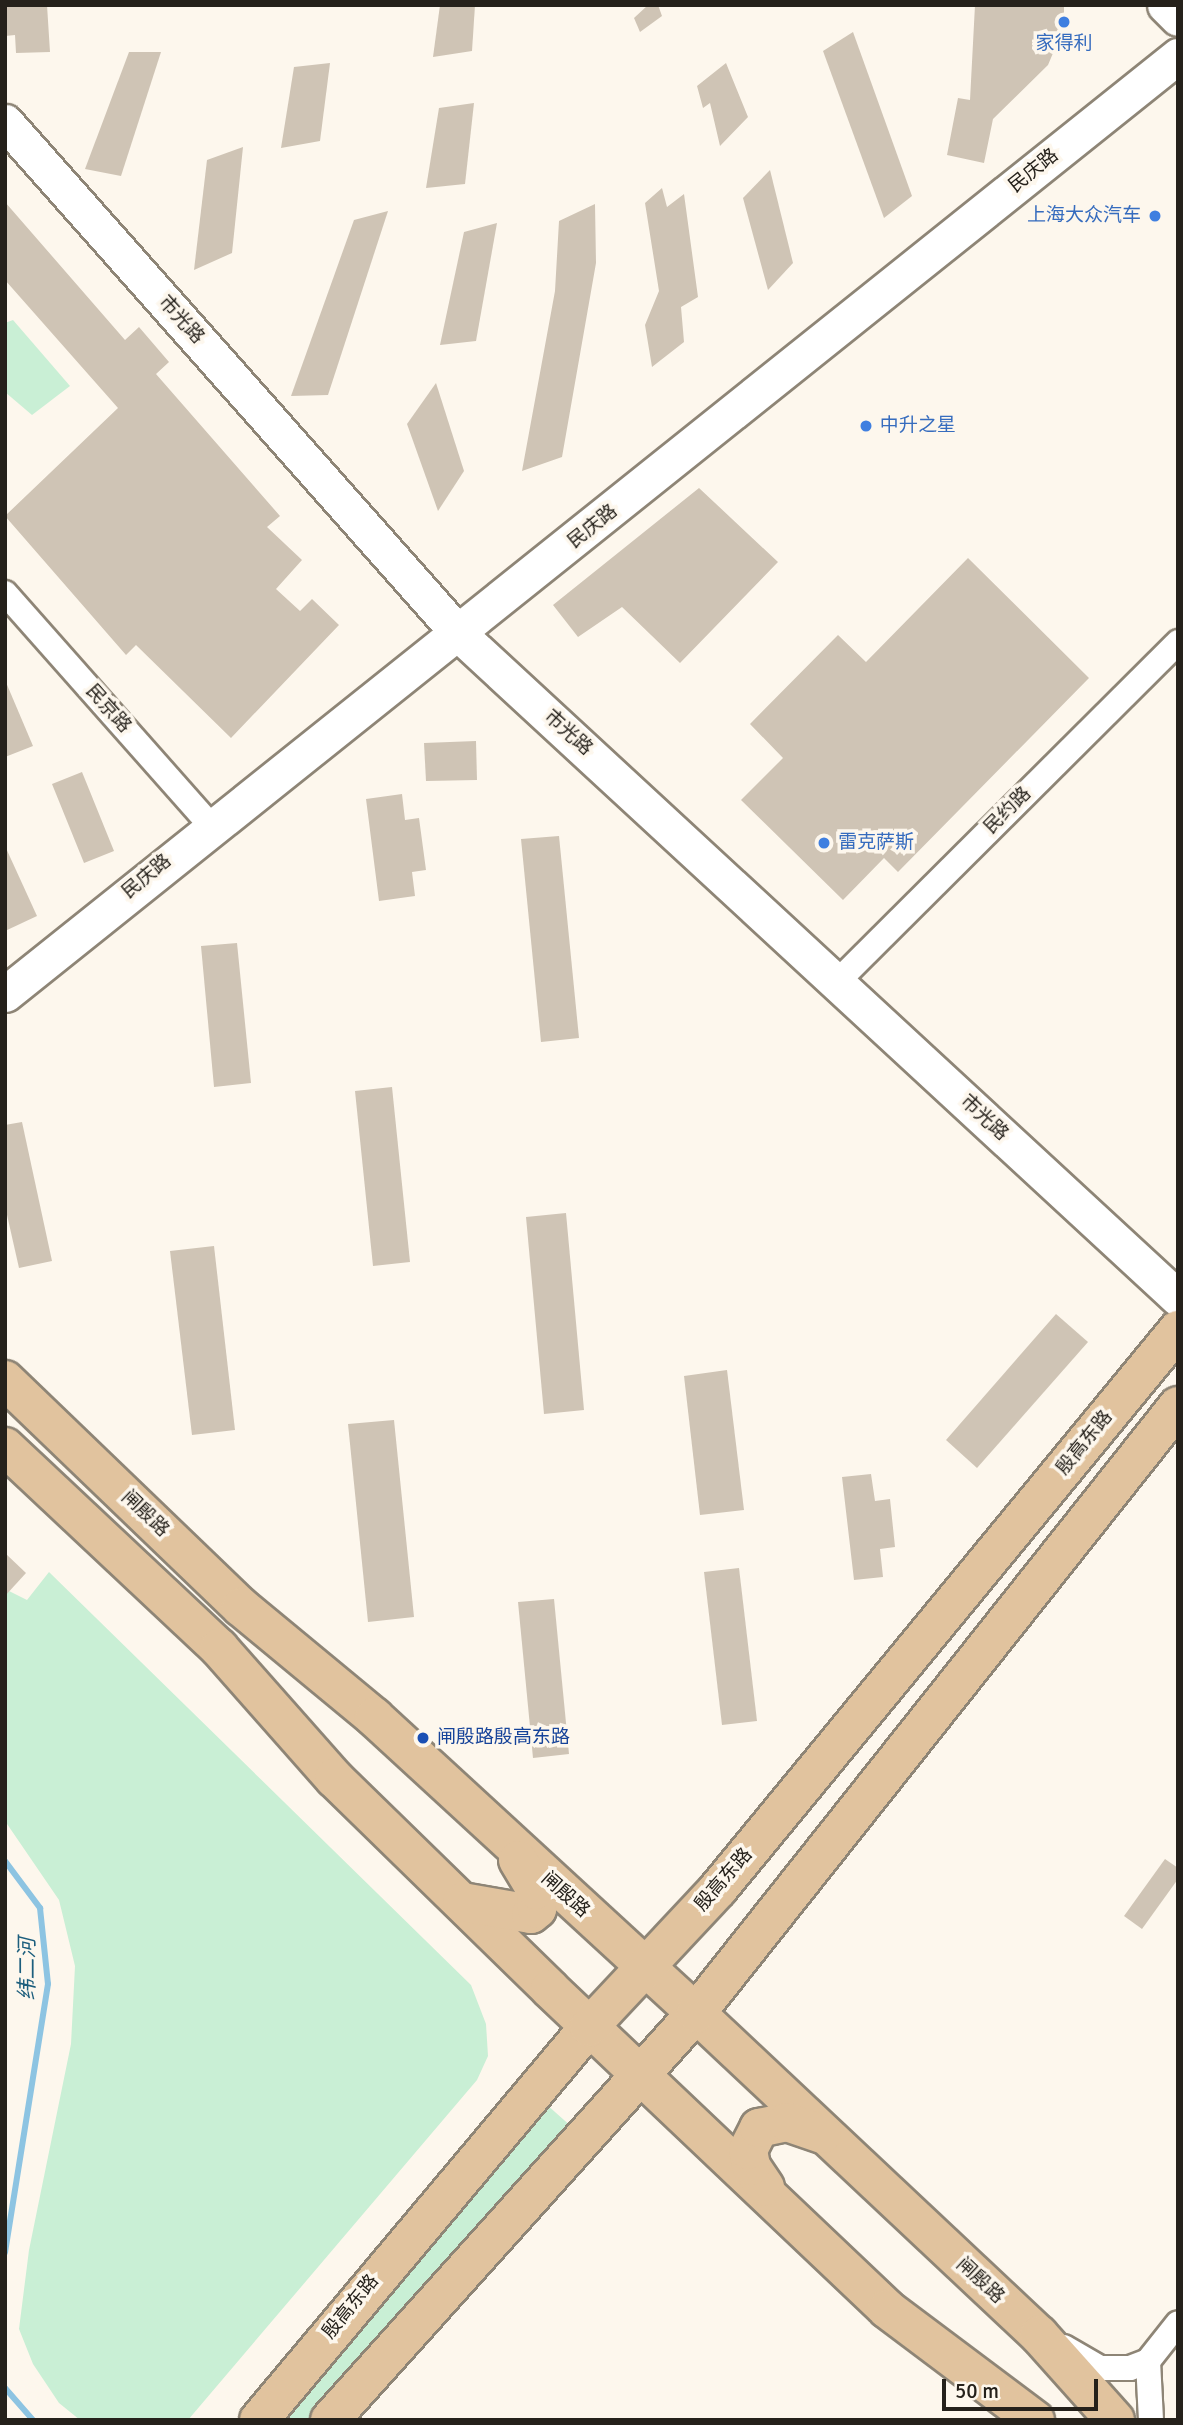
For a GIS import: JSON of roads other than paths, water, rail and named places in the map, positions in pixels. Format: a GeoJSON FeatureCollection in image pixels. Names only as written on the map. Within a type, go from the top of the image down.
{"type":"FeatureCollection","features":[{"type":"Feature","properties":{"kind":"main road","name":"殷高东路"},"geometry":{"type":"LineString","coordinates":[[259,2420],[589,2027],[719,1889],[1178,1330]]}},
{"type":"Feature","properties":{"kind":"main road","name":"闸殷路"},"geometry":{"type":"LineString","coordinates":[[5,1380],[242,1607],[374,1717],[494,1832],[696,2013],[1039,2335],[1115,2420]]}},
{"type":"Feature","properties":{"kind":"main road"},"geometry":{"type":"LineString","coordinates":[[330,2420],[696,2013],[1178,1406]]}},
{"type":"Feature","properties":{"kind":"main road"},"geometry":{"type":"LineString","coordinates":[[5,1447],[219,1648],[334,1778],[589,2027],[770,2194],[887,2309],[1035,2420]]}},
{"type":"Feature","properties":{"kind":"main road"},"geometry":{"type":"LineString","coordinates":[[460,1901],[520,1915],[537,1909],[530,1878],[494,1832]]}},
{"type":"Feature","properties":{"kind":"main road"},"geometry":{"type":"LineString","coordinates":[[770,2194],[751,2166],[750,2140],[759,2129],[787,2122],[824,2135]]}},
{"type":"Feature","properties":{"kind":"street"},"geometry":{"type":"LineString","coordinates":[[1165,5],[1178,19]]}},
{"type":"Feature","properties":{"kind":"street","name":"民庆路"},"geometry":{"type":"LineString","coordinates":[[5,994],[210,825],[460,635],[1178,56]]}},
{"type":"Feature","properties":{"kind":"street","name":"市光路"},"geometry":{"type":"LineString","coordinates":[[5,122],[460,635],[839,980],[1178,1298]]}},
{"type":"Feature","properties":{"kind":"street","name":"民京路"},"geometry":{"type":"LineString","coordinates":[[5,593],[210,825]]}},
{"type":"Feature","properties":{"kind":"street","name":"民约路"},"geometry":{"type":"LineString","coordinates":[[839,980],[1178,642]]}},
{"type":"Feature","properties":{"kind":"street"},"geometry":{"type":"LineString","coordinates":[[1039,2335],[1100,2368],[1130,2368],[1148,2361],[1178,2323]]}},
{"type":"Feature","properties":{"kind":"street"},"geometry":{"type":"LineString","coordinates":[[1148,2361],[1151,2420]]}},
{"type":"Feature","properties":{"kind":"waterway","name":"纬二河"},"geometry":{"type":"LineString","coordinates":[[5,1861],[40,1908],[48,1984],[5,2253]]}},
{"type":"Feature","properties":{"kind":"waterway","name":"纬二河"},"geometry":{"type":"LineString","coordinates":[[5,2388],[33,2420]]}},
{"type":"Feature","properties":{"kind":"place","name":"家得利"},"geometry":{"type":"Point","coordinates":[1064,22]}},
{"type":"Feature","properties":{"kind":"place","name":"上海大众汽车"},"geometry":{"type":"Point","coordinates":[1155,216]}},
{"type":"Feature","properties":{"kind":"place","name":"中升之星"},"geometry":{"type":"Point","coordinates":[866,426]}},
{"type":"Feature","properties":{"kind":"place","name":"雷克萨斯"},"geometry":{"type":"Point","coordinates":[824,843]}},
{"type":"Feature","properties":{"kind":"place","name":"闸殷路殷高东路"},"geometry":{"type":"Point","coordinates":[423,1738]}}]}
